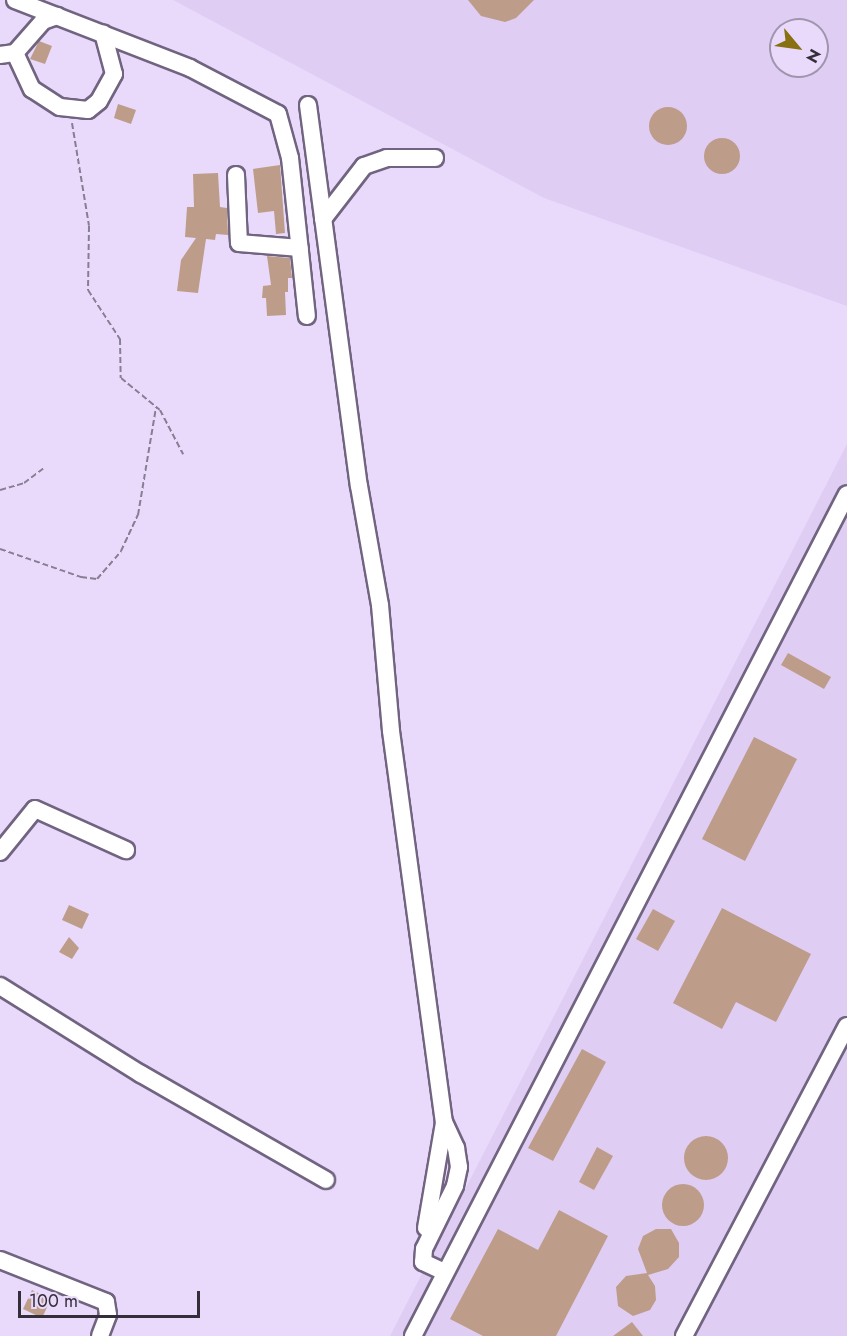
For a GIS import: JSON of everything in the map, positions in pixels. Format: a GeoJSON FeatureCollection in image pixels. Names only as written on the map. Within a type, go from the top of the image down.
{"type":"FeatureCollection","features":[{"type":"Feature","properties":{"kind":"street"},"geometry":{"type":"LineString","coordinates":[[15,0],[190,68],[278,114],[290,158],[307,316]]}},
{"type":"Feature","properties":{"kind":"street"},"geometry":{"type":"LineString","coordinates":[[57,16],[44,21],[8,54],[32,89],[71,111],[88,110],[99,100],[114,74],[103,33]]}},
{"type":"Feature","properties":{"kind":"street"},"geometry":{"type":"LineString","coordinates":[[308,105],[359,486],[380,604],[387,698],[444,1122],[456,1148],[459,1167],[455,1186],[424,1249],[423,1262],[444,1272]]}},
{"type":"Feature","properties":{"kind":"street"},"geometry":{"type":"LineString","coordinates":[[323,219],[364,166],[387,158],[435,158]]}},
{"type":"Feature","properties":{"kind":"street"},"geometry":{"type":"LineString","coordinates":[[236,175],[239,243],[300,248]]}},
{"type":"Feature","properties":{"kind":"street"},"geometry":{"type":"LineString","coordinates":[[413,1336],[847,494]]}},
{"type":"Feature","properties":{"kind":"street"},"geometry":{"type":"LineString","coordinates":[[0,852],[35,809],[126,850]]}},
{"type":"Feature","properties":{"kind":"street"},"geometry":{"type":"LineString","coordinates":[[0,986],[141,1074],[326,1180]]}},
{"type":"Feature","properties":{"kind":"street"},"geometry":{"type":"LineString","coordinates":[[684,1336],[847,1026]]}},
{"type":"Feature","properties":{"kind":"street"},"geometry":{"type":"LineString","coordinates":[[0,1260],[106,1302],[108,1315],[100,1336]]}},
{"type":"Feature","properties":{"kind":"path"},"geometry":{"type":"LineString","coordinates":[[71,111],[89,226],[88,290],[120,339],[121,378],[156,406],[183,454]]}},
{"type":"Feature","properties":{"kind":"path"},"geometry":{"type":"LineString","coordinates":[[0,549],[81,578],[97,579],[121,551],[138,515],[156,406]]}},
{"type":"Feature","properties":{"kind":"path"},"geometry":{"type":"LineString","coordinates":[[0,490],[24,483],[44,468]]}},
{"type":"Feature","properties":{"kind":"shaded area"},"geometry":{"type":"Polygon","coordinates":[[[173,0],[847,0],[847,306],[544,198],[173,0]]]}},
{"type":"Feature","properties":{"kind":"shaded area"},"geometry":{"type":"Polygon","coordinates":[[[847,444],[847,1336],[390,1336],[847,444]]]}},
{"type":"Feature","properties":{"kind":"building"},"geometry":{"type":"Polygon","coordinates":[[[468,0],[534,0],[516,18],[505,22],[481,16],[468,0]]]}},
{"type":"Feature","properties":{"kind":"building"},"geometry":{"type":"Polygon","coordinates":[[[39,41],[52,46],[45,64],[30,59],[39,41]]]}},
{"type":"Feature","properties":{"kind":"building"},"geometry":{"type":"Polygon","coordinates":[[[118,104],[136,110],[131,124],[114,118],[118,104]]]}},
{"type":"Feature","properties":{"kind":"building"},"geometry":{"type":"Polygon","coordinates":[[[668,107],[681,113],[687,126],[681,139],[668,145],[655,139],[649,126],[655,113],[668,107]]]}},
{"type":"Feature","properties":{"kind":"building"},"geometry":{"type":"Polygon","coordinates":[[[722,138],[735,143],[740,156],[735,169],[722,174],[709,169],[704,156],[709,143],[722,138]]]}},
{"type":"Feature","properties":{"kind":"building"},"geometry":{"type":"Polygon","coordinates":[[[280,165],[285,233],[276,234],[274,211],[258,213],[253,169],[280,165]]]}},
{"type":"Feature","properties":{"kind":"building"},"geometry":{"type":"Polygon","coordinates":[[[218,173],[220,207],[227,208],[228,235],[216,234],[215,240],[206,239],[198,293],[177,291],[181,260],[196,238],[185,237],[187,207],[194,207],[193,174],[218,173]]]}},
{"type":"Feature","properties":{"kind":"building"},"geometry":{"type":"Polygon","coordinates":[[[267,256],[290,258],[292,278],[288,278],[288,292],[285,292],[286,315],[267,316],[266,298],[262,298],[263,286],[271,285],[267,256]]]}},
{"type":"Feature","properties":{"kind":"building"},"geometry":{"type":"Polygon","coordinates":[[[788,653],[831,677],[824,689],[781,665],[788,653]]]}},
{"type":"Feature","properties":{"kind":"building"},"geometry":{"type":"Polygon","coordinates":[[[754,737],[797,759],[745,861],[702,839],[754,737]]]}},
{"type":"Feature","properties":{"kind":"building"},"geometry":{"type":"Polygon","coordinates":[[[69,905],[89,914],[82,929],[62,920],[69,905]]]}},
{"type":"Feature","properties":{"kind":"building"},"geometry":{"type":"Polygon","coordinates":[[[722,908],[811,954],[776,1022],[736,1002],[722,1029],[673,1003],[722,908]]]}},
{"type":"Feature","properties":{"kind":"building"},"geometry":{"type":"Polygon","coordinates":[[[653,909],[675,921],[658,951],[636,939],[653,909]]]}},
{"type":"Feature","properties":{"kind":"building"},"geometry":{"type":"Polygon","coordinates":[[[69,937],[79,948],[72,959],[59,952],[69,937]]]}},
{"type":"Feature","properties":{"kind":"building"},"geometry":{"type":"Polygon","coordinates":[[[582,1049],[606,1062],[553,1161],[528,1148],[582,1049]]]}},
{"type":"Feature","properties":{"kind":"building"},"geometry":{"type":"Polygon","coordinates":[[[706,1136],[715,1137],[722,1142],[727,1149],[727,1167],[722,1174],[715,1179],[706,1180],[697,1179],[690,1174],[685,1167],[684,1158],[685,1149],[690,1142],[697,1137],[706,1136]]]}},
{"type":"Feature","properties":{"kind":"building"},"geometry":{"type":"Polygon","coordinates":[[[597,1147],[613,1156],[594,1190],[579,1182],[597,1147]]]}},
{"type":"Feature","properties":{"kind":"building"},"geometry":{"type":"Polygon","coordinates":[[[683,1184],[698,1190],[704,1205],[698,1220],[683,1226],[668,1220],[662,1205],[668,1190],[683,1184]]]}},
{"type":"Feature","properties":{"kind":"building"},"geometry":{"type":"Polygon","coordinates":[[[559,1210],[608,1236],[556,1336],[483,1336],[450,1319],[498,1229],[538,1250],[559,1210]]]}},
{"type":"Feature","properties":{"kind":"building"},"geometry":{"type":"Polygon","coordinates":[[[656,1229],[671,1229],[679,1243],[679,1257],[668,1269],[648,1275],[655,1286],[656,1300],[650,1310],[633,1316],[618,1306],[616,1287],[626,1276],[647,1273],[638,1249],[643,1236],[656,1229]]]}},
{"type":"Feature","properties":{"kind":"building"},"geometry":{"type":"Polygon","coordinates":[[[32,1290],[51,1299],[42,1318],[23,1309],[32,1290]]]}},
{"type":"Feature","properties":{"kind":"building"},"geometry":{"type":"Polygon","coordinates":[[[632,1322],[643,1336],[613,1336],[632,1322]]]}}]}
